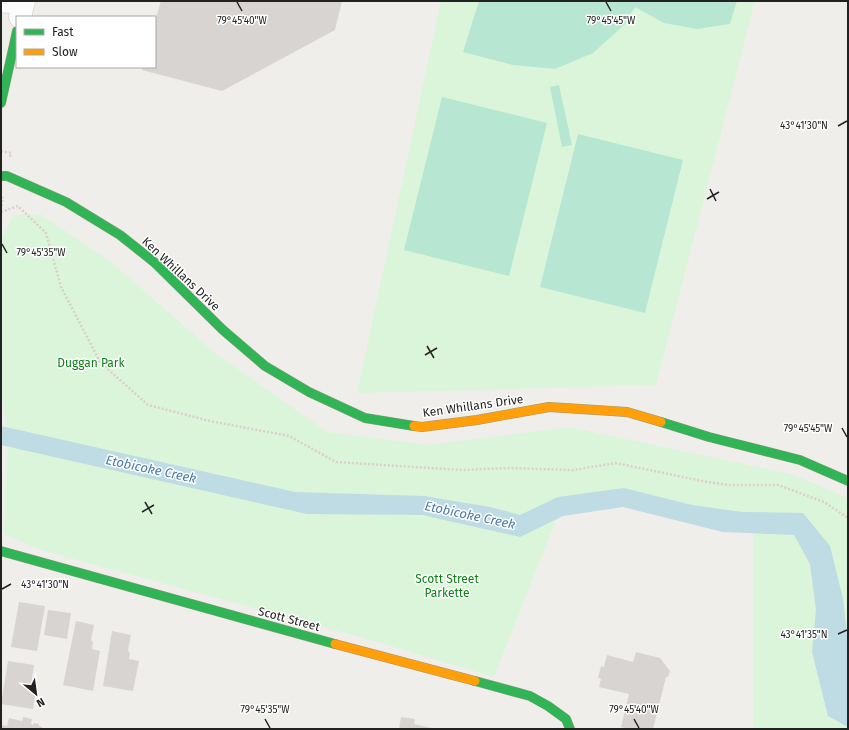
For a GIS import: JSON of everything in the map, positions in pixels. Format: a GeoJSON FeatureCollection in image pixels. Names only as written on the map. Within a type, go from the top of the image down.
{"type":"FeatureCollection","features":[{"type":"Feature","properties":{"kind":"street"},"geometry":{"type":"LineString","coordinates":[[1,103],[16,36]]}},
{"type":"Feature","properties":{"kind":"street","name":"Ken Whillans Drive"},"geometry":{"type":"LineString","coordinates":[[1,176],[7,176],[66,202],[120,235],[154,262],[223,330],[265,366],[309,392],[365,418],[422,426],[477,420],[549,407],[627,412],[709,437],[800,460],[848,481]]}},
{"type":"Feature","properties":{"kind":"street","name":"Scott Street"},"geometry":{"type":"LineString","coordinates":[[1,551],[261,624],[530,696],[548,706],[566,719],[570,729]]}},
{"type":"Feature","properties":{"kind":"lane"},"geometry":{"type":"LineString","coordinates":[[1,7],[22,9]]}},
{"type":"Feature","properties":{"kind":"path"},"geometry":{"type":"LineString","coordinates":[[1,151],[11,153]]}},
{"type":"Feature","properties":{"kind":"green space"},"geometry":{"type":"Polygon","coordinates":[[[441,1],[755,1],[656,385],[357,393],[441,1]]]}},
{"type":"Feature","properties":{"kind":"green space"},"geometry":{"type":"Polygon","coordinates":[[[479,1],[737,1],[730,24],[697,29],[664,23],[635,7],[624,25],[593,53],[555,69],[513,65],[463,52],[479,1]]]}},
{"type":"Feature","properties":{"kind":"green space"},"geometry":{"type":"Polygon","coordinates":[[[559,85],[572,145],[562,147],[550,87],[559,85]]]}},
{"type":"Feature","properties":{"kind":"green space"},"geometry":{"type":"Polygon","coordinates":[[[442,97],[547,123],[509,276],[404,250],[442,97]]]}},
{"type":"Feature","properties":{"kind":"green space"},"geometry":{"type":"Polygon","coordinates":[[[578,134],[683,160],[645,313],[540,287],[578,134]]]}},
{"type":"Feature","properties":{"kind":"green space","name":"Duggan Park"},"geometry":{"type":"Polygon","coordinates":[[[40,214],[110,261],[215,353],[327,432],[429,445],[569,427],[791,474],[848,498],[848,729],[753,729],[753,522],[626,496],[562,505],[494,677],[360,637],[41,550],[4,534],[8,434],[1,392],[1,239],[14,215],[40,214]]]}},
{"type":"Feature","properties":{"kind":"water","name":"Etobicoke Creek"},"geometry":{"type":"Polygon","coordinates":[[[1,426],[295,492],[424,496],[490,507],[520,515],[558,497],[624,488],[692,505],[742,512],[803,513],[830,546],[843,599],[848,642],[848,727],[828,716],[812,652],[816,610],[810,564],[794,535],[723,532],[623,507],[563,516],[520,537],[422,515],[307,514],[1,445],[1,426]]]}},
{"type":"Feature","properties":{"kind":"building"},"geometry":{"type":"Polygon","coordinates":[[[161,1],[342,1],[335,30],[222,91],[142,70],[143,68],[156,68],[156,18],[161,1]]]}},
{"type":"Feature","properties":{"kind":"building"},"geometry":{"type":"Polygon","coordinates":[[[19,602],[45,606],[37,651],[11,647],[19,602]]]}},
{"type":"Feature","properties":{"kind":"building"},"geometry":{"type":"Polygon","coordinates":[[[48,610],[71,613],[67,639],[44,635],[48,610]]]}},
{"type":"Feature","properties":{"kind":"building"},"geometry":{"type":"Polygon","coordinates":[[[76,621],[94,625],[91,640],[93,642],[92,649],[100,651],[93,691],[63,685],[76,621]]]}},
{"type":"Feature","properties":{"kind":"building"},"geometry":{"type":"Polygon","coordinates":[[[112,631],[131,635],[128,650],[130,654],[129,659],[139,661],[133,691],[103,686],[112,631]]]}},
{"type":"Feature","properties":{"kind":"building"},"geometry":{"type":"Polygon","coordinates":[[[636,652],[660,658],[670,671],[668,677],[666,677],[653,729],[628,729],[621,727],[629,694],[599,687],[601,679],[598,678],[601,666],[604,667],[607,655],[633,662],[636,652]]]}},
{"type":"Feature","properties":{"kind":"building"},"geometry":{"type":"Polygon","coordinates":[[[8,661],[34,665],[31,684],[37,684],[33,709],[1,704],[8,661]]]}},
{"type":"Feature","properties":{"kind":"building"},"geometry":{"type":"Polygon","coordinates":[[[23,717],[32,719],[31,724],[39,724],[42,729],[1,729],[1,725],[7,726],[9,718],[22,721],[23,717]]]}},
{"type":"Feature","properties":{"kind":"building"},"geometry":{"type":"Polygon","coordinates":[[[401,717],[415,719],[414,724],[436,729],[399,729],[401,717]]]}},
{"type":"Feature","properties":{"kind":"traffic: fast"},"geometry":{"type":"LineString","coordinates":[[1,103],[16,36]]}},
{"type":"Feature","properties":{"kind":"traffic: fast"},"geometry":{"type":"LineString","coordinates":[[1,176],[7,176],[66,202],[120,235],[154,262],[223,330],[265,366],[309,392],[365,418],[414,426]]}},
{"type":"Feature","properties":{"kind":"traffic: fast"},"geometry":{"type":"LineString","coordinates":[[661,422],[709,437],[800,460],[848,481]]}},
{"type":"Feature","properties":{"kind":"traffic: fast"},"geometry":{"type":"LineString","coordinates":[[1,551],[335,644]]}},
{"type":"Feature","properties":{"kind":"traffic: fast"},"geometry":{"type":"LineString","coordinates":[[475,681],[530,696],[548,706],[566,719],[570,729]]}},
{"type":"Feature","properties":{"kind":"traffic: slow"},"geometry":{"type":"LineString","coordinates":[[414,426],[422,427],[477,420],[549,407],[627,412],[661,422]]}},
{"type":"Feature","properties":{"kind":"traffic: slow"},"geometry":{"type":"LineString","coordinates":[[335,644],[475,681]]}},
{"type":"Feature","properties":{"kind":"park label","name":"Scott Street Parkette"},"geometry":{"type":"Point","coordinates":[447,586]}}]}
